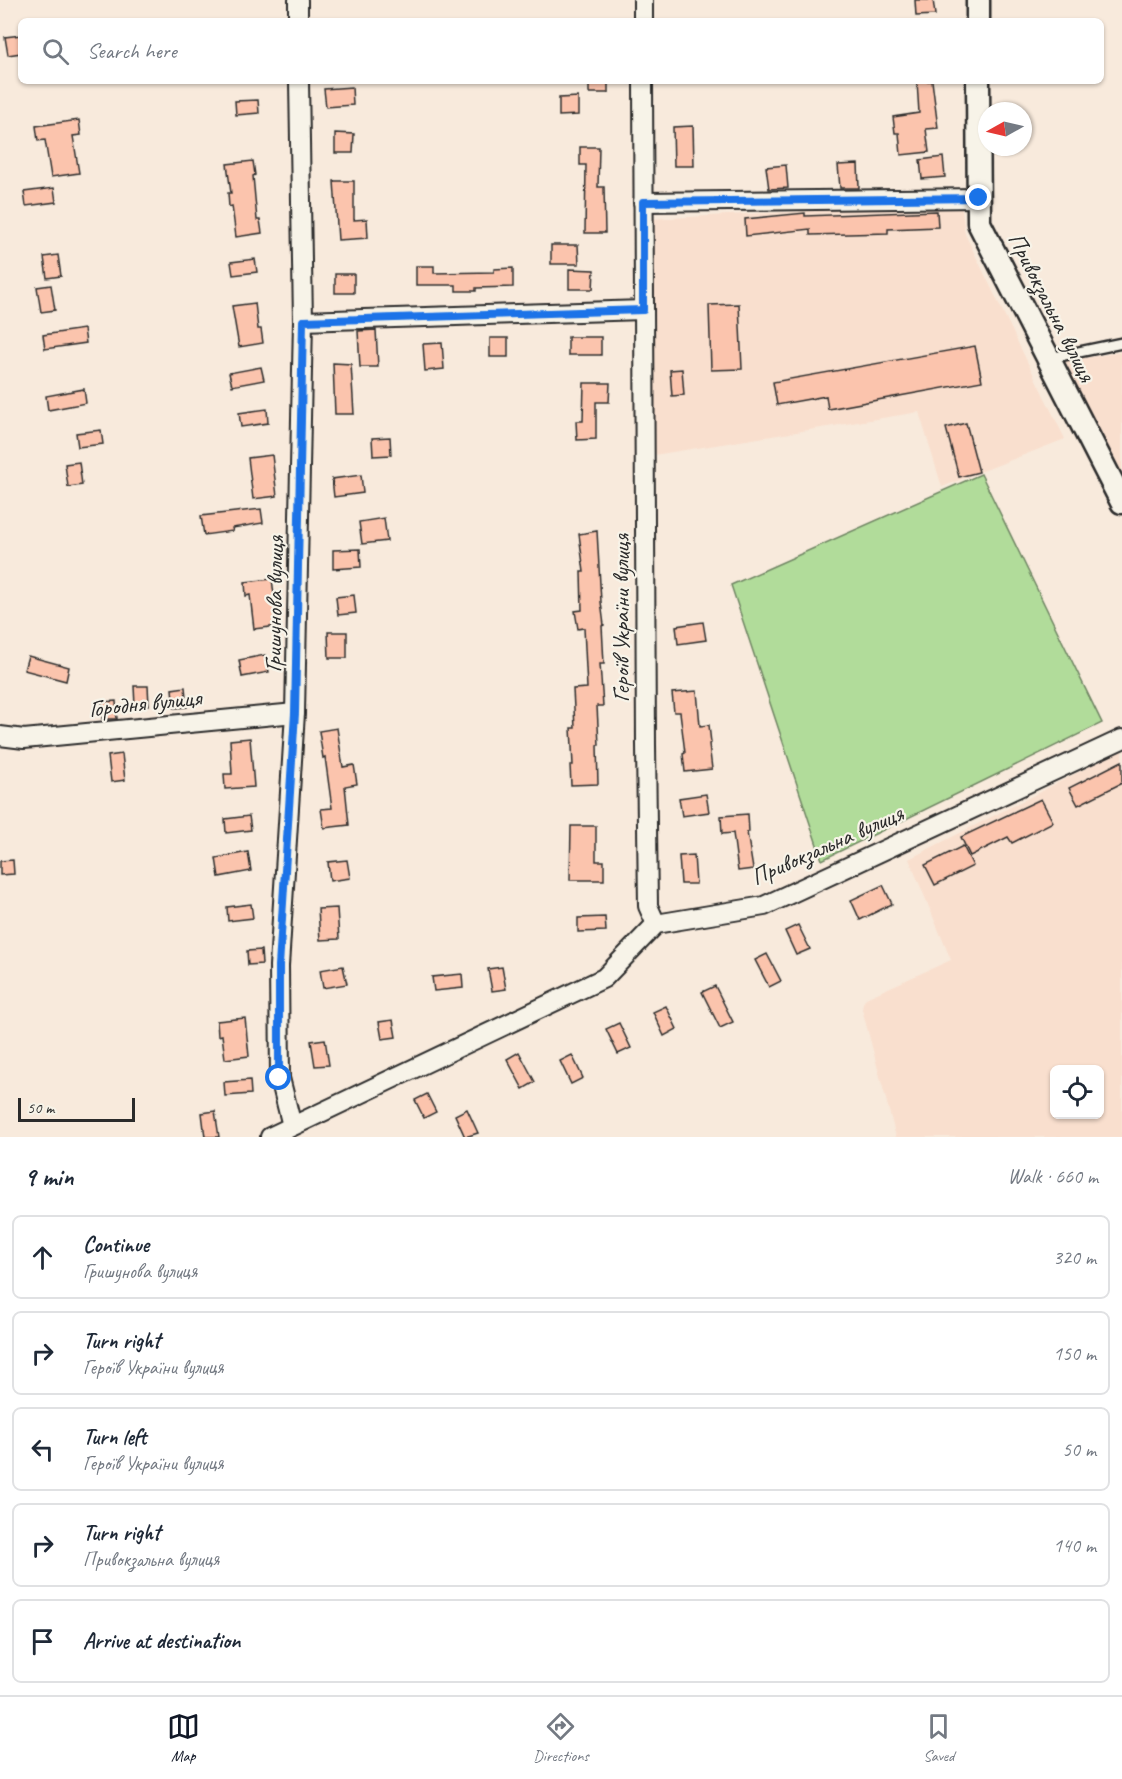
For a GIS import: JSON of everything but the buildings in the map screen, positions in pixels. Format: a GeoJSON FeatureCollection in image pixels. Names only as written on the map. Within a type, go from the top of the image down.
{"type":"FeatureCollection","features":[{"type":"Feature","properties":{"kind":"street"},"geometry":{"type":"LineString","coordinates":[[298,0],[298,18]]}},
{"type":"Feature","properties":{"kind":"street"},"geometry":{"type":"LineString","coordinates":[[644,0],[644,18]]}},
{"type":"Feature","properties":{"kind":"street"},"geometry":{"type":"LineString","coordinates":[[978,0],[978,18]]}},
{"type":"Feature","properties":{"kind":"street","name":"Гришунова вулиця"},"geometry":{"type":"LineString","coordinates":[[292,1126],[279,1078],[279,966],[295,713],[303,321],[299,84]]}},
{"type":"Feature","properties":{"kind":"street","name":"Героїв України вулиця"},"geometry":{"type":"LineString","coordinates":[[643,84],[648,906],[656,924]]}},
{"type":"Feature","properties":{"kind":"street","name":"Привокзальна вулиця"},"geometry":{"type":"LineString","coordinates":[[978,84],[979,224],[1122,501]]}},
{"type":"Feature","properties":{"kind":"street"},"geometry":{"type":"LineString","coordinates":[[643,202],[979,198]]}},
{"type":"Feature","properties":{"kind":"street"},"geometry":{"type":"LineString","coordinates":[[303,321],[643,310]]}},
{"type":"Feature","properties":{"kind":"street","name":"Городня вулиця"},"geometry":{"type":"LineString","coordinates":[[0,736],[24,740],[295,713]]}},
{"type":"Feature","properties":{"kind":"street","name":"Привокзальна вулиця"},"geometry":{"type":"LineString","coordinates":[[656,924],[764,906],[1122,739]]}},
{"type":"Feature","properties":{"kind":"street"},"geometry":{"type":"LineString","coordinates":[[270,1137],[604,978],[656,924]]}},
{"type":"Feature","properties":{"kind":"lane"},"geometry":{"type":"LineString","coordinates":[[1047,358],[1122,343]]}},
{"type":"Feature","properties":{"kind":"shaded area"},"geometry":{"type":"Polygon","coordinates":[[[961,203],[965,234],[1065,439],[942,487],[919,412],[648,456],[651,219],[961,203]]]}},
{"type":"Feature","properties":{"kind":"shaded area"},"geometry":{"type":"Polygon","coordinates":[[[1122,352],[1122,479],[1061,362],[1122,352]]]}},
{"type":"Feature","properties":{"kind":"shaded area"},"geometry":{"type":"Polygon","coordinates":[[[1122,750],[1122,1137],[896,1137],[862,1009],[863,1003],[866,998],[951,960],[909,859],[1122,750]]]}},
{"type":"Feature","properties":{"kind":"green space"},"geometry":{"type":"Polygon","coordinates":[[[981,474],[1102,723],[822,860],[731,585],[981,474]]]}},
{"type":"Feature","properties":{"kind":"route"},"geometry":{"type":"LineString","coordinates":[[279,1078],[279,966],[295,713],[303,321],[643,310],[643,202],[979,198]]}}]}
